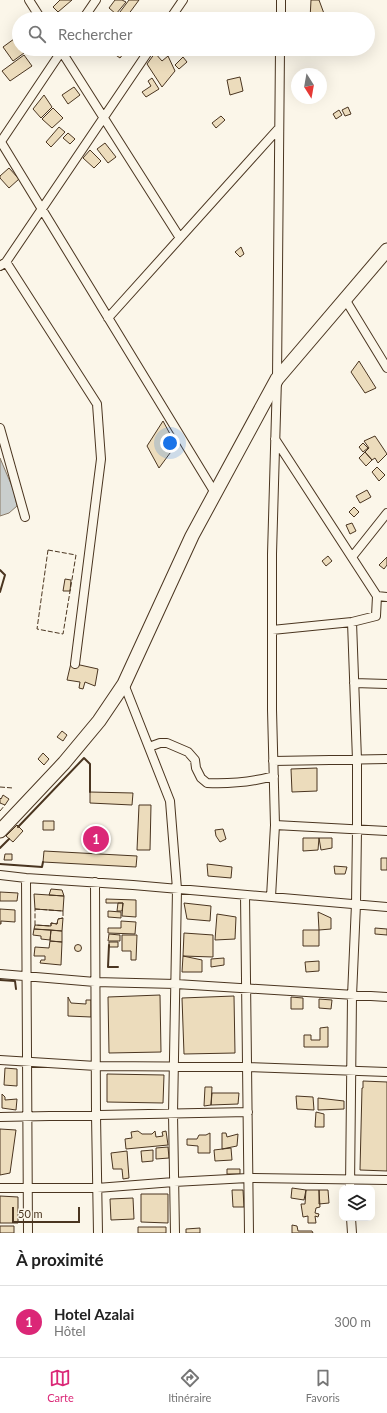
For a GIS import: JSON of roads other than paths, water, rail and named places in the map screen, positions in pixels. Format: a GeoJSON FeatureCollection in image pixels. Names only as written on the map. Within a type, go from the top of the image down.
{"type":"FeatureCollection","features":[{"type":"Feature","properties":{"kind":"main road"},"geometry":{"type":"LineString","coordinates":[[0,831],[64,763],[100,721],[124,684],[192,536],[277,379],[387,250]]}},
{"type":"Feature","properties":{"kind":"street"},"geometry":{"type":"LineString","coordinates":[[29,0],[37,12]]}},
{"type":"Feature","properties":{"kind":"street"},"geometry":{"type":"LineString","coordinates":[[88,12],[96,0]]}},
{"type":"Feature","properties":{"kind":"street"},"geometry":{"type":"LineString","coordinates":[[175,12],[183,0]]}},
{"type":"Feature","properties":{"kind":"street"},"geometry":{"type":"LineString","coordinates":[[281,0],[281,12]]}},
{"type":"Feature","properties":{"kind":"street"},"geometry":{"type":"LineString","coordinates":[[58,56],[0,142],[215,493]]}},
{"type":"Feature","properties":{"kind":"street"},"geometry":{"type":"LineString","coordinates":[[66,56],[180,238]]}},
{"type":"Feature","properties":{"kind":"street"},"geometry":{"type":"LineString","coordinates":[[75,664],[101,459],[97,404],[3,264],[145,56]]}},
{"type":"Feature","properties":{"kind":"street"},"geometry":{"type":"LineString","coordinates":[[271,898],[275,825],[273,761],[272,554],[277,379],[280,56]]}},
{"type":"Feature","properties":{"kind":"street"},"geometry":{"type":"LineString","coordinates":[[108,318],[280,128]]}},
{"type":"Feature","properties":{"kind":"street"},"geometry":{"type":"LineString","coordinates":[[345,299],[387,368]]}},
{"type":"Feature","properties":{"kind":"street"},"geometry":{"type":"LineString","coordinates":[[0,428],[25,517]]}},
{"type":"Feature","properties":{"kind":"street"},"geometry":{"type":"LineString","coordinates":[[272,630],[352,622],[376,616],[377,596],[275,439]]}},
{"type":"Feature","properties":{"kind":"street"},"geometry":{"type":"LineString","coordinates":[[352,557],[387,513]]}},
{"type":"Feature","properties":{"kind":"street"},"geometry":{"type":"LineString","coordinates":[[377,596],[387,597]]}},
{"type":"Feature","properties":{"kind":"street"},"geometry":{"type":"LineString","coordinates":[[350,1184],[352,996],[356,904],[357,829],[357,760],[352,622]]}},
{"type":"Feature","properties":{"kind":"street"},"geometry":{"type":"LineString","coordinates":[[354,683],[387,684]]}},
{"type":"Feature","properties":{"kind":"street"},"geometry":{"type":"LineString","coordinates":[[124,684],[170,801],[178,889],[173,1114],[174,1233]]}},
{"type":"Feature","properties":{"kind":"street"},"geometry":{"type":"LineString","coordinates":[[148,747],[160,743],[167,743],[188,752],[195,760],[196,768],[201,778],[207,783],[243,783],[274,776]]}},
{"type":"Feature","properties":{"kind":"street"},"geometry":{"type":"LineString","coordinates":[[273,761],[387,759]]}},
{"type":"Feature","properties":{"kind":"street"},"geometry":{"type":"LineString","coordinates":[[275,825],[387,831]]}},
{"type":"Feature","properties":{"kind":"street"},"geometry":{"type":"LineString","coordinates":[[0,875],[387,907]]}},
{"type":"Feature","properties":{"kind":"street"},"geometry":{"type":"LineString","coordinates":[[26,878],[28,1233]]}},
{"type":"Feature","properties":{"kind":"street"},"geometry":{"type":"LineString","coordinates":[[95,882],[98,1233]]}},
{"type":"Feature","properties":{"kind":"street"},"geometry":{"type":"LineString","coordinates":[[245,895],[248,1233]]}},
{"type":"Feature","properties":{"kind":"street"},"geometry":{"type":"LineString","coordinates":[[0,974],[95,982],[176,984],[387,998]]}},
{"type":"Feature","properties":{"kind":"street"},"geometry":{"type":"LineString","coordinates":[[0,1060],[96,1066],[387,1072]]}},
{"type":"Feature","properties":{"kind":"street"},"geometry":{"type":"LineString","coordinates":[[0,1117],[248,1112]]}},
{"type":"Feature","properties":{"kind":"street"},"geometry":{"type":"LineString","coordinates":[[0,1188],[97,1188],[248,1178],[350,1184],[387,1180]]}},
{"type":"Feature","properties":{"kind":"street"},"geometry":{"type":"LineString","coordinates":[[351,1221],[352,1233]]}},
{"type":"Feature","properties":{"kind":"place","name":"Hotel Azalai"},"geometry":{"type":"Point","coordinates":[96,839]}}]}
